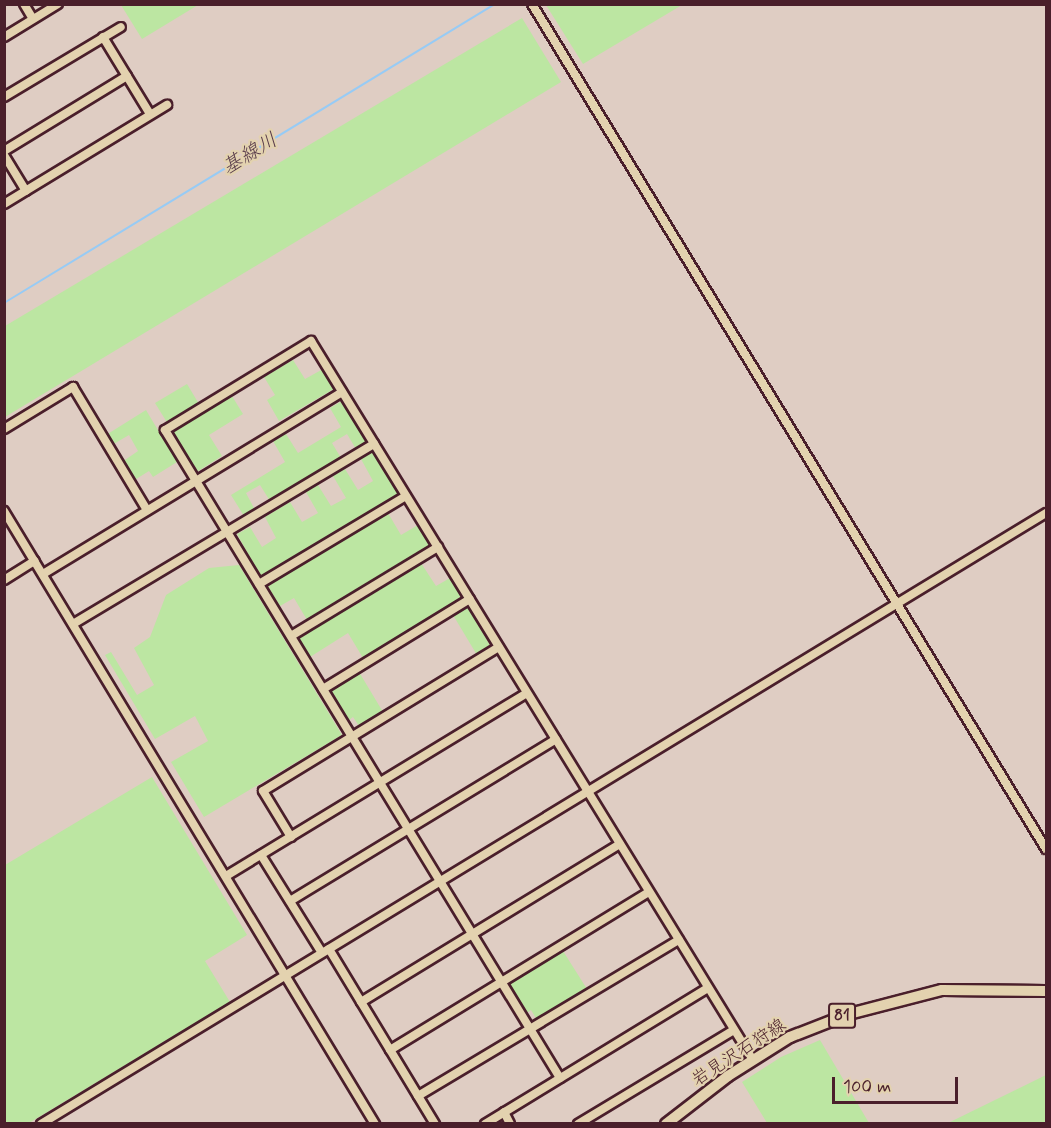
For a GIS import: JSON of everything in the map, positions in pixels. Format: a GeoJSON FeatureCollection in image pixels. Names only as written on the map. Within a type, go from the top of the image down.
{"type":"FeatureCollection","features":[{"type":"Feature","properties":{"kind":"main road","name":"岩見沢石狩線"},"geometry":{"type":"LineString","coordinates":[[666,1124],[728,1076],[790,1037],[849,1014],[942,990],[1047,991]]}},
{"type":"Feature","properties":{"kind":"street"},"geometry":{"type":"LineString","coordinates":[[24,4],[33,19]]}},
{"type":"Feature","properties":{"kind":"street"},"geometry":{"type":"LineString","coordinates":[[4,37],[58,4]]}},
{"type":"Feature","properties":{"kind":"street"},"geometry":{"type":"LineString","coordinates":[[532,5],[1047,849]]}},
{"type":"Feature","properties":{"kind":"street"},"geometry":{"type":"LineString","coordinates":[[4,97],[121,27]]}},
{"type":"Feature","properties":{"kind":"street"},"geometry":{"type":"LineString","coordinates":[[104,37],[150,114]]}},
{"type":"Feature","properties":{"kind":"street"},"geometry":{"type":"LineString","coordinates":[[4,151],[127,76]]}},
{"type":"Feature","properties":{"kind":"street"},"geometry":{"type":"LineString","coordinates":[[4,204],[166,105]]}},
{"type":"Feature","properties":{"kind":"street"},"geometry":{"type":"LineString","coordinates":[[4,155],[26,191]]}},
{"type":"Feature","properties":{"kind":"street"},"geometry":{"type":"LineString","coordinates":[[560,1078],[165,430],[311,341],[753,1060]]}},
{"type":"Feature","properties":{"kind":"street"},"geometry":{"type":"LineString","coordinates":[[4,429],[74,387],[147,510]]}},
{"type":"Feature","properties":{"kind":"street"},"geometry":{"type":"LineString","coordinates":[[42,574],[342,392]]}},
{"type":"Feature","properties":{"kind":"street"},"geometry":{"type":"LineString","coordinates":[[73,624],[374,444]]}},
{"type":"Feature","properties":{"kind":"street"},"geometry":{"type":"LineString","coordinates":[[259,584],[406,496]]}},
{"type":"Feature","properties":{"kind":"street"},"geometry":{"type":"LineString","coordinates":[[4,511],[375,1124]]}},
{"type":"Feature","properties":{"kind":"street"},"geometry":{"type":"LineString","coordinates":[[41,1124],[1047,513]]}},
{"type":"Feature","properties":{"kind":"street"},"geometry":{"type":"LineString","coordinates":[[291,636],[438,547]]}},
{"type":"Feature","properties":{"kind":"street"},"geometry":{"type":"LineString","coordinates":[[4,580],[35,561]]}},
{"type":"Feature","properties":{"kind":"street"},"geometry":{"type":"LineString","coordinates":[[323,689],[470,599]]}},
{"type":"Feature","properties":{"kind":"street"},"geometry":{"type":"LineString","coordinates":[[291,837],[263,791],[499,647]]}},
{"type":"Feature","properties":{"kind":"street"},"geometry":{"type":"LineString","coordinates":[[226,876],[527,693]]}},
{"type":"Feature","properties":{"kind":"street"},"geometry":{"type":"LineString","coordinates":[[290,901],[556,740]]}},
{"type":"Feature","properties":{"kind":"street"},"geometry":{"type":"LineString","coordinates":[[361,1002],[620,844]]}},
{"type":"Feature","properties":{"kind":"street"},"geometry":{"type":"LineString","coordinates":[[261,855],[290,901],[361,1002],[435,1124]]}},
{"type":"Feature","properties":{"kind":"street"},"geometry":{"type":"LineString","coordinates":[[390,1050],[650,892]]}},
{"type":"Feature","properties":{"kind":"street"},"geometry":{"type":"LineString","coordinates":[[418,1096],[679,940]]}},
{"type":"Feature","properties":{"kind":"street"},"geometry":{"type":"LineString","coordinates":[[485,1124],[708,988]]}},
{"type":"Feature","properties":{"kind":"street"},"geometry":{"type":"LineString","coordinates":[[578,1124],[734,1030]]}},
{"type":"Feature","properties":{"kind":"street"},"geometry":{"type":"LineString","coordinates":[[504,1112],[510,1124]]}},
{"type":"Feature","properties":{"kind":"green space"},"geometry":{"type":"Polygon","coordinates":[[[121,5],[198,5],[142,39],[121,5]]]}},
{"type":"Feature","properties":{"kind":"green space"},"geometry":{"type":"Polygon","coordinates":[[[546,5],[682,5],[583,64],[546,5]]]}},
{"type":"Feature","properties":{"kind":"green space"},"geometry":{"type":"Polygon","coordinates":[[[522,18],[561,82],[5,417],[5,326],[522,18]]]}},
{"type":"Feature","properties":{"kind":"green space"},"geometry":{"type":"Polygon","coordinates":[[[293,360],[305,379],[323,369],[334,389],[279,421],[267,400],[275,395],[264,377],[293,360]]]}},
{"type":"Feature","properties":{"kind":"green space"},"geometry":{"type":"Polygon","coordinates":[[[187,384],[199,404],[168,424],[155,403],[187,384]]]}},
{"type":"Feature","properties":{"kind":"green space"},"geometry":{"type":"Polygon","coordinates":[[[232,396],[243,414],[209,435],[222,456],[195,473],[171,433],[232,396]]]}},
{"type":"Feature","properties":{"kind":"green space"},"geometry":{"type":"Polygon","coordinates":[[[342,401],[366,442],[356,449],[347,434],[332,443],[341,458],[270,501],[260,485],[246,493],[255,510],[244,516],[231,495],[285,462],[273,441],[286,434],[298,453],[341,427],[330,408],[342,401]]]}},
{"type":"Feature","properties":{"kind":"green space"},"geometry":{"type":"Polygon","coordinates":[[[146,410],[177,462],[153,477],[149,471],[133,481],[122,462],[138,451],[129,435],[112,445],[106,435],[146,410]]]}},
{"type":"Feature","properties":{"kind":"green space"},"geometry":{"type":"Polygon","coordinates":[[[374,451],[400,495],[261,577],[237,534],[250,527],[262,547],[276,538],[265,517],[290,502],[302,522],[318,513],[306,492],[318,485],[331,506],[346,498],[333,476],[345,469],[358,490],[373,481],[361,459],[374,451]]]}},
{"type":"Feature","properties":{"kind":"green space"},"geometry":{"type":"Polygon","coordinates":[[[388,513],[401,535],[418,525],[431,546],[307,620],[294,598],[280,606],[267,585],[388,513]]]}},
{"type":"Feature","properties":{"kind":"green space"},"geometry":{"type":"Polygon","coordinates":[[[421,563],[436,586],[450,578],[462,597],[363,658],[348,633],[310,657],[298,638],[421,563]]]}},
{"type":"Feature","properties":{"kind":"green space"},"geometry":{"type":"Polygon","coordinates":[[[239,565],[342,735],[204,817],[171,762],[208,741],[195,716],[155,739],[105,655],[111,652],[137,695],[154,685],[134,648],[150,637],[166,595],[209,568],[239,565]]]}},
{"type":"Feature","properties":{"kind":"green space"},"geometry":{"type":"Polygon","coordinates":[[[467,606],[491,647],[477,655],[453,615],[467,606]]]}},
{"type":"Feature","properties":{"kind":"green space"},"geometry":{"type":"Polygon","coordinates":[[[359,672],[383,712],[359,726],[353,717],[349,720],[332,692],[333,688],[359,672]]]}},
{"type":"Feature","properties":{"kind":"green space"},"geometry":{"type":"Polygon","coordinates":[[[152,777],[247,935],[205,961],[230,1002],[29,1123],[5,1123],[5,865],[152,777]]]}},
{"type":"Feature","properties":{"kind":"green space"},"geometry":{"type":"Polygon","coordinates":[[[563,951],[587,989],[537,1020],[531,1010],[527,1013],[511,983],[563,951]]]}},
{"type":"Feature","properties":{"kind":"green space"},"geometry":{"type":"Polygon","coordinates":[[[820,1040],[869,1123],[767,1123],[742,1082],[781,1057],[820,1040]]]}},
{"type":"Feature","properties":{"kind":"green space"},"geometry":{"type":"Polygon","coordinates":[[[1046,1075],[1046,1123],[948,1123],[1046,1075]]]}},
{"type":"Feature","properties":{"kind":"waterway","name":"基線川"},"geometry":{"type":"LineString","coordinates":[[4,303],[495,4]]}}]}
